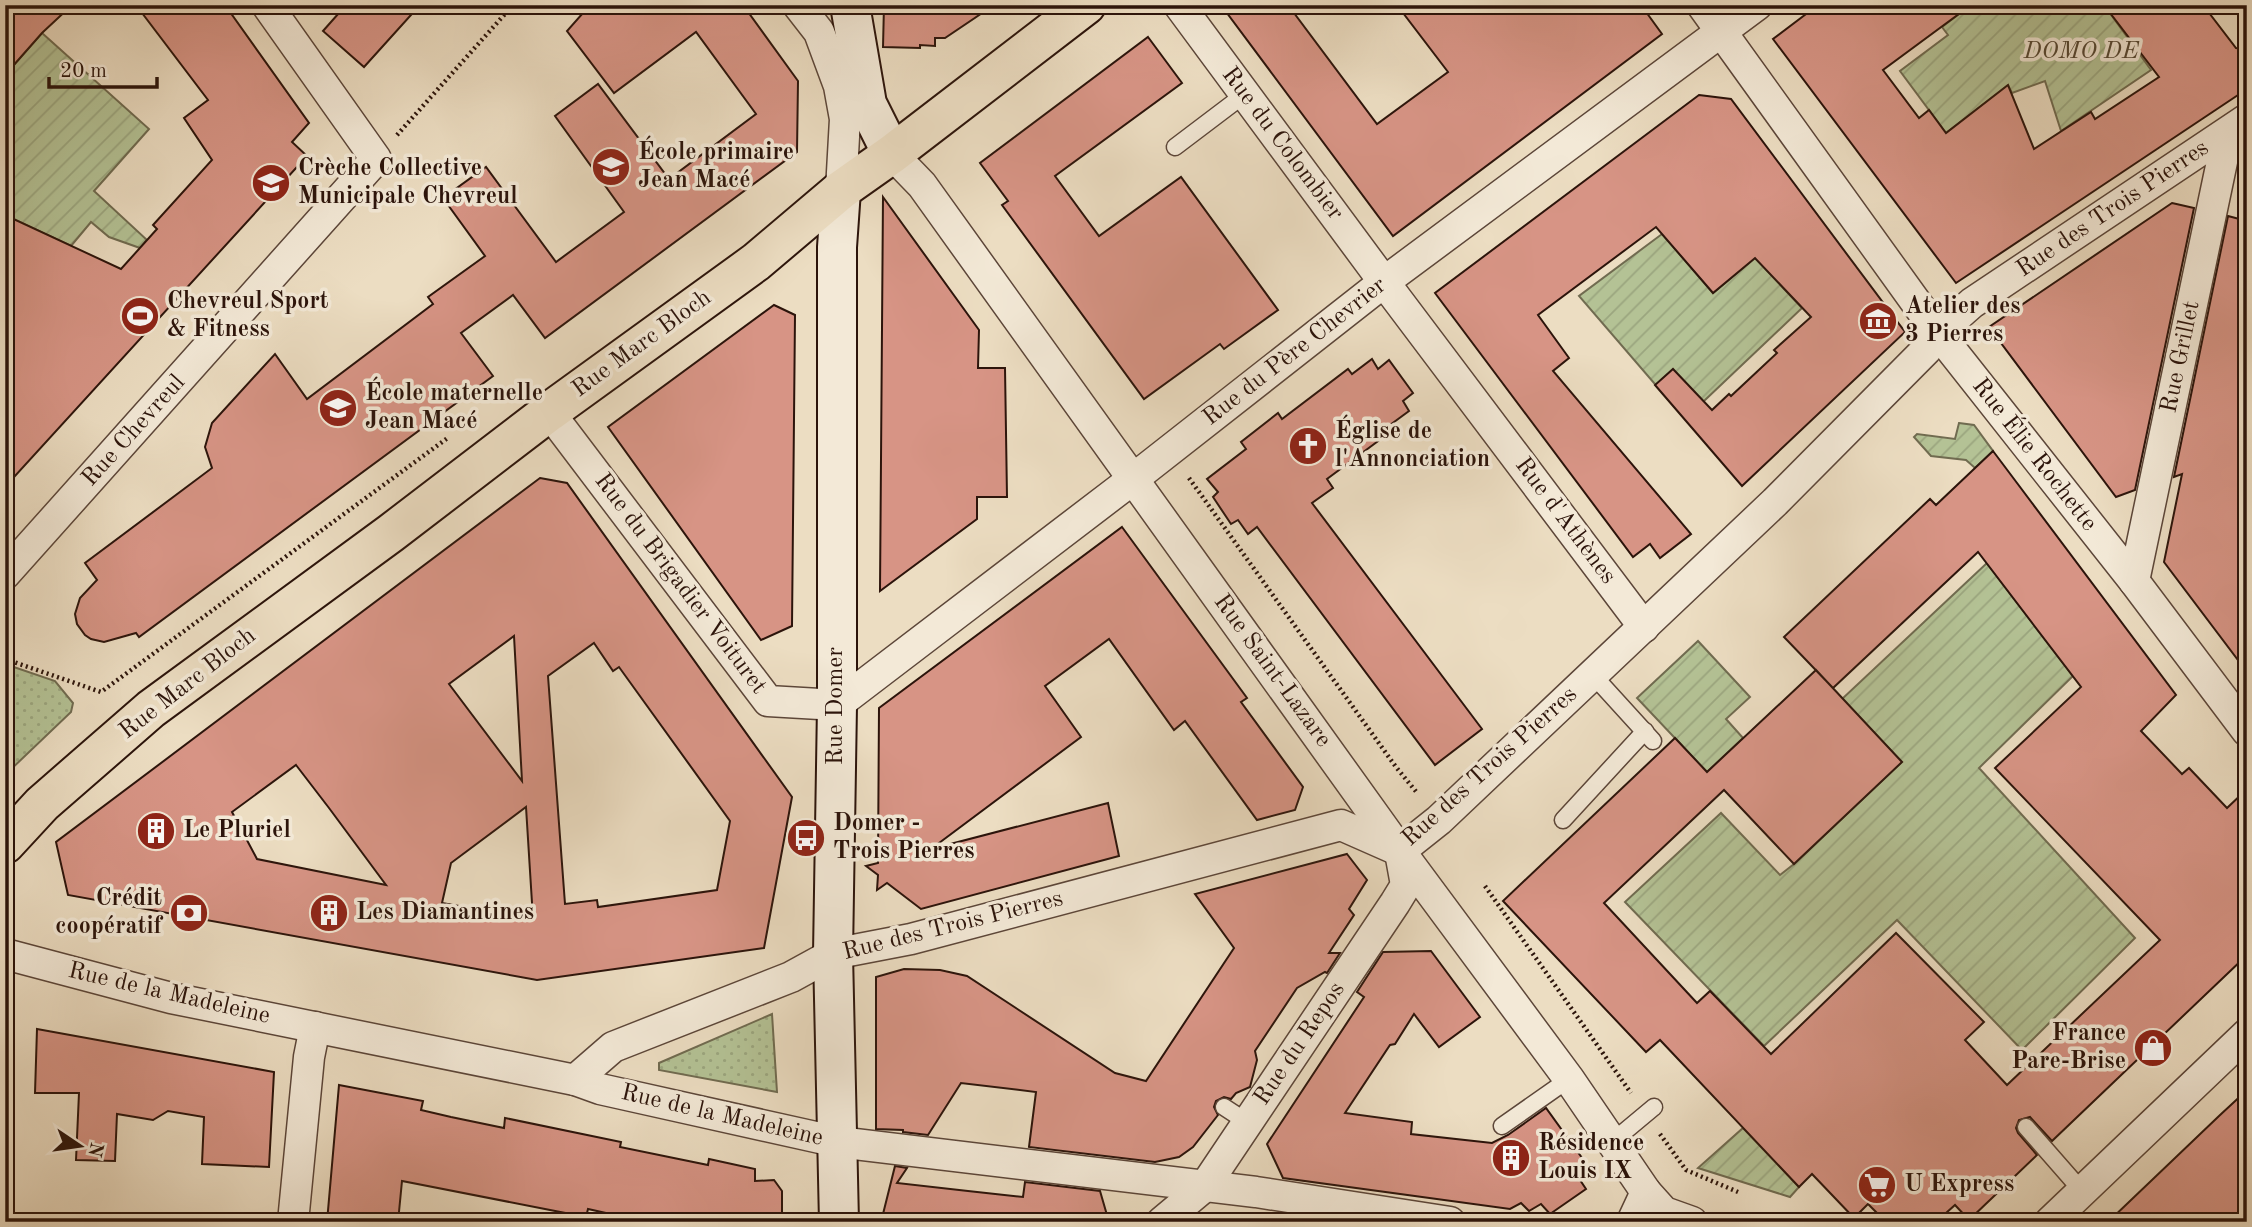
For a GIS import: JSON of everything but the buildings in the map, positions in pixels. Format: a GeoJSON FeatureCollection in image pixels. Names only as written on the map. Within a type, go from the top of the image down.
{"type":"FeatureCollection","features":[{"type":"Feature","properties":{"kind":"main road","name":"Rue Marc Bloch"},"geometry":{"type":"LineString","coordinates":[[5,844],[42,804],[151,709],[391,533],[549,412],[756,262],[841,190],[1086,5]]}},
{"type":"Feature","properties":{"kind":"street"},"geometry":{"type":"LineString","coordinates":[[267,5],[376,159]]}},
{"type":"Feature","properties":{"kind":"street"},"geometry":{"type":"LineString","coordinates":[[798,5],[819,32],[839,86],[845,119],[841,190]]}},
{"type":"Feature","properties":{"kind":"street"},"geometry":{"type":"LineString","coordinates":[[850,5],[867,104],[892,154]]}},
{"type":"Feature","properties":{"kind":"street","name":"Rue du Colombier"},"geometry":{"type":"LineString","coordinates":[[1179,5],[1384,282]]}},
{"type":"Feature","properties":{"kind":"street","name":"Rue Élie Rochette"},"geometry":{"type":"LineString","coordinates":[[1702,5],[1938,333],[2134,582],[2247,732]]}},
{"type":"Feature","properties":{"kind":"street","name":"Rue du Père Chevrier"},"geometry":{"type":"LineString","coordinates":[[837,705],[1133,479],[1384,282],[1757,5]]}},
{"type":"Feature","properties":{"kind":"street","name":"Rue des Trois Pierres"},"geometry":{"type":"LineString","coordinates":[[575,1080],[613,1047],[790,977],[833,954],[924,936],[1341,825],[1400,851],[1439,820],[1797,481],[1926,351],[1938,333],[1972,303],[2238,126]]}},
{"type":"Feature","properties":{"kind":"street","name":"Rue Grillet"},"geometry":{"type":"LineString","coordinates":[[2134,582],[2238,126]]}},
{"type":"Feature","properties":{"kind":"street","name":"Rue Saint-Lazare"},"geometry":{"type":"LineString","coordinates":[[892,154],[922,185],[1400,851],[1569,1079],[1646,1192]]}},
{"type":"Feature","properties":{"kind":"street","name":"Rue Chevreul"},"geometry":{"type":"LineString","coordinates":[[5,574],[376,159]]}},
{"type":"Feature","properties":{"kind":"street","name":"Rue Domer"},"geometry":{"type":"LineString","coordinates":[[839,1222],[833,954],[837,705],[836,260],[841,190]]}},
{"type":"Feature","properties":{"kind":"street","name":"Rue d'Athènes"},"geometry":{"type":"LineString","coordinates":[[1384,282],[1644,627]]}},
{"type":"Feature","properties":{"kind":"street","name":"Rue du Brigadier Voituret"},"geometry":{"type":"LineString","coordinates":[[549,412],[768,701],[837,705]]}},
{"type":"Feature","properties":{"kind":"street","name":"Rue du Repos"},"geometry":{"type":"LineString","coordinates":[[1162,1222],[1205,1186],[1236,1114],[1406,885],[1400,851]]}},
{"type":"Feature","properties":{"kind":"street","name":"Rue de la Madeleine"},"geometry":{"type":"LineString","coordinates":[[5,954],[171,999],[575,1080],[600,1089],[838,1142],[1205,1186],[1450,1222]]}},
{"type":"Feature","properties":{"kind":"street"},"geometry":{"type":"LineString","coordinates":[[293,1222],[309,1057],[315,1027]]}},
{"type":"Feature","properties":{"kind":"street"},"geometry":{"type":"LineString","coordinates":[[2050,1222],[2247,1034]]}},
{"type":"Feature","properties":{"kind":"street"},"geometry":{"type":"LineString","coordinates":[[1632,1222],[1646,1192],[1664,1212],[1692,1222]]}},
{"type":"Feature","properties":{"kind":"lane"},"geometry":{"type":"LineString","coordinates":[[1175,147],[1245,94]]}},
{"type":"Feature","properties":{"kind":"lane"},"geometry":{"type":"LineString","coordinates":[[1563,820],[1649,736],[1592,674]]}},
{"type":"Feature","properties":{"kind":"lane"},"geometry":{"type":"LineString","coordinates":[[1502,1126],[1569,1079]]}},
{"type":"Feature","properties":{"kind":"lane"},"geometry":{"type":"LineString","coordinates":[[1612,1142],[1650,1110]]}},
{"type":"Feature","properties":{"kind":"lane"},"geometry":{"type":"LineString","coordinates":[[2026,1127],[2082,1191]]}},
{"type":"Feature","properties":{"kind":"path"},"geometry":{"type":"LineString","coordinates":[[376,159],[513,5]]}},
{"type":"Feature","properties":{"kind":"path"},"geometry":{"type":"LineString","coordinates":[[1188,478],[1396,767],[1423,799]]}},
{"type":"Feature","properties":{"kind":"path"},"geometry":{"type":"LineString","coordinates":[[1485,886],[1650,1110],[1686,1170],[1738,1192]]}},
{"type":"Feature","properties":{"kind":"green space","name":"DOMO DE"},"geometry":{"type":"Polygon","coordinates":[[[1971,5],[2104,5],[2151,70],[2061,131],[2045,81],[2012,93],[2008,85],[1946,133],[1900,71],[1948,35],[1942,27],[1971,5]]]}},
{"type":"Feature","properties":{"kind":"green space"},"geometry":{"type":"Polygon","coordinates":[[[42,33],[149,129],[94,191],[147,240],[140,248],[109,237],[91,222],[71,246],[5,215],[5,75],[42,33]]]}},
{"type":"Feature","properties":{"kind":"green space"},"geometry":{"type":"Polygon","coordinates":[[[1662,234],[1713,293],[1755,258],[1802,308],[1685,419],[1579,296],[1662,234]]]}},
{"type":"Feature","properties":{"kind":"green space"},"geometry":{"type":"Polygon","coordinates":[[[1959,423],[1974,425],[1993,451],[1975,468],[1966,460],[1931,456],[1914,437],[1917,434],[1955,439],[1959,423]]]}},
{"type":"Feature","properties":{"kind":"green space"},"geometry":{"type":"Polygon","coordinates":[[[1987,563],[2073,676],[1979,768],[2135,938],[2022,1050],[1897,920],[1764,1046],[1625,902],[1721,813],[1780,875],[1794,864],[1902,762],[1842,699],[1987,563]]]}},
{"type":"Feature","properties":{"kind":"green space"},"geometry":{"type":"Polygon","coordinates":[[[1698,641],[1750,697],[1726,719],[1743,738],[1707,772],[1637,698],[1698,641]]]}},
{"type":"Feature","properties":{"kind":"green space"},"geometry":{"type":"Polygon","coordinates":[[[5,664],[55,681],[73,703],[71,712],[5,775],[5,664]]]}},
{"type":"Feature","properties":{"kind":"green space"},"geometry":{"type":"Polygon","coordinates":[[[772,1014],[777,1092],[659,1070],[659,1063],[772,1014]]]}},
{"type":"Feature","properties":{"kind":"green space"},"geometry":{"type":"Polygon","coordinates":[[[1743,1128],[1799,1187],[1790,1197],[1698,1168],[1743,1128]]]}},
{"type":"Feature","properties":{"kind":"place","name":"École primaire Jean Macé"},"geometry":{"type":"Point","coordinates":[611,167]}},
{"type":"Feature","properties":{"kind":"place","name":"Crèche Collective Municipale Chevreul"},"geometry":{"type":"Point","coordinates":[271,183]}},
{"type":"Feature","properties":{"kind":"place","name":"Chevreul Sport & Fitness"},"geometry":{"type":"Point","coordinates":[140,316]}},
{"type":"Feature","properties":{"kind":"place","name":"Atelier des 3 Pierres"},"geometry":{"type":"Point","coordinates":[1878,321]}},
{"type":"Feature","properties":{"kind":"place","name":"École maternelle Jean Macé"},"geometry":{"type":"Point","coordinates":[338,408]}},
{"type":"Feature","properties":{"kind":"place","name":"Église de l'Annonciation"},"geometry":{"type":"Point","coordinates":[1308,446]}},
{"type":"Feature","properties":{"kind":"place","name":"Le Pluriel"},"geometry":{"type":"Point","coordinates":[156,831]}},
{"type":"Feature","properties":{"kind":"place","name":"Domer - Trois Pierres"},"geometry":{"type":"Point","coordinates":[806,838]}},
{"type":"Feature","properties":{"kind":"place","name":"Crédit coopératif"},"geometry":{"type":"Point","coordinates":[189,913]}},
{"type":"Feature","properties":{"kind":"place","name":"Les Diamantines"},"geometry":{"type":"Point","coordinates":[329,913]}},
{"type":"Feature","properties":{"kind":"place","name":"France Pare-Brise"},"geometry":{"type":"Point","coordinates":[2153,1048]}},
{"type":"Feature","properties":{"kind":"place","name":"Résidence Louis IX"},"geometry":{"type":"Point","coordinates":[1511,1158]}},
{"type":"Feature","properties":{"kind":"place","name":"U Express"},"geometry":{"type":"Point","coordinates":[1877,1185]}}]}
